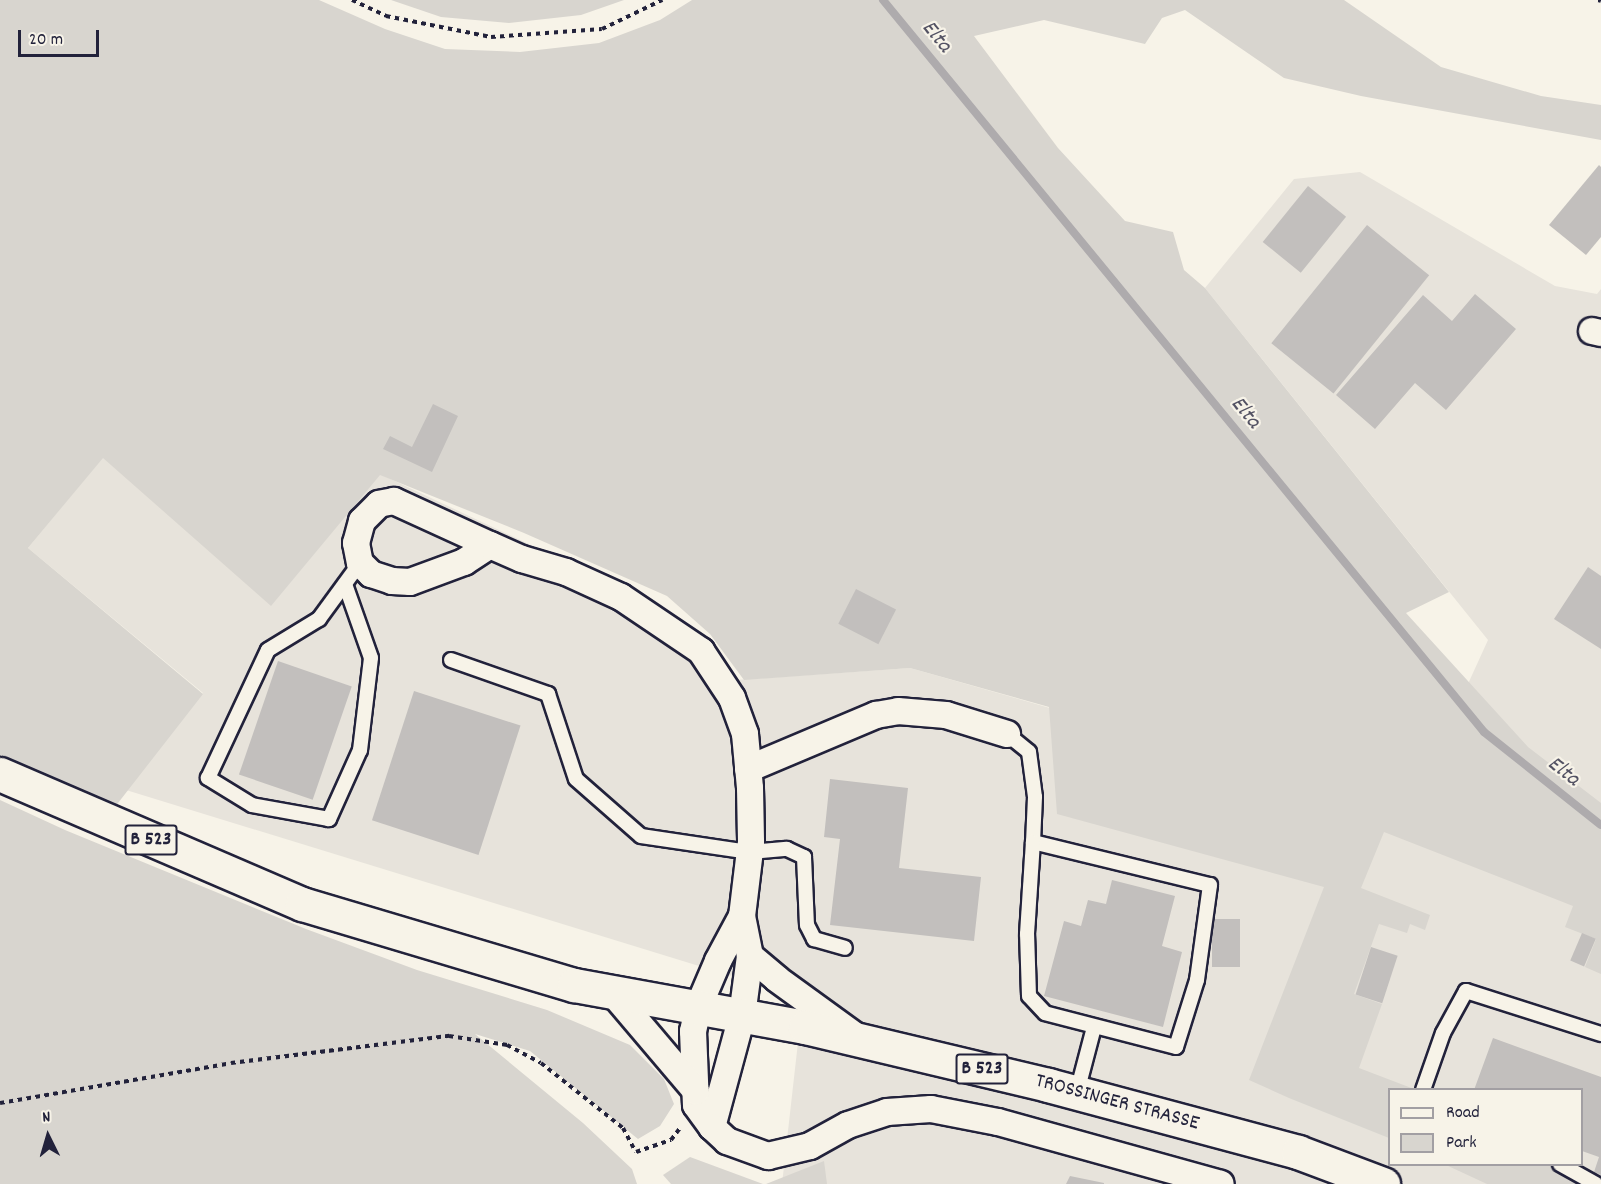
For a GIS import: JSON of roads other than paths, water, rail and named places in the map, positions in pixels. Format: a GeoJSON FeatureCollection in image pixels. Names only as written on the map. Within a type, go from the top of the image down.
{"type":"FeatureCollection","features":[{"type":"Feature","properties":{"kind":"main road","name":"TROSSINGER STRASSE"},"geometry":{"type":"LineString","coordinates":[[0,774],[302,904],[573,985],[862,1041],[1077,1092],[1298,1152],[1383,1184]]}},
{"type":"Feature","properties":{"kind":"street"},"geometry":{"type":"LineString","coordinates":[[490,545],[464,562],[410,582],[392,581],[371,574],[360,563],[356,543],[362,521],[379,504],[394,501],[522,559],[566,572],[621,597],[701,651],[732,698],[745,734],[748,769],[750,852],[742,916],[750,956],[741,1016],[712,1127]]}},
{"type":"Feature","properties":{"kind":"street"},"geometry":{"type":"LineString","coordinates":[[748,769],[876,715],[898,711],[946,715],[1007,734]]}},
{"type":"Feature","properties":{"kind":"street"},"geometry":{"type":"LineString","coordinates":[[696,1098],[693,1031],[698,1008],[742,916]]}},
{"type":"Feature","properties":{"kind":"street"},"geometry":{"type":"LineString","coordinates":[[750,956],[777,980],[862,1041]]}},
{"type":"Feature","properties":{"kind":"street"},"geometry":{"type":"LineString","coordinates":[[612,992],[696,1098],[712,1127],[727,1141],[768,1156],[810,1146],[848,1125],[887,1112],[931,1109],[998,1122],[1221,1184]]}},
{"type":"Feature","properties":{"kind":"lane"},"geometry":{"type":"LineString","coordinates":[[345,584],[371,658],[360,750],[329,819],[252,805],[208,778],[268,650],[319,619],[360,563]]}},
{"type":"Feature","properties":{"kind":"lane"},"geometry":{"type":"LineString","coordinates":[[451,660],[548,694],[576,779],[641,836],[750,852],[787,849],[804,857],[807,925],[814,939],[845,948]]}},
{"type":"Feature","properties":{"kind":"lane"},"geometry":{"type":"LineString","coordinates":[[1007,734],[1029,752],[1035,797],[1027,934],[1029,996],[1045,1013],[1176,1047],[1197,980],[1210,885],[1033,842]]}},
{"type":"Feature","properties":{"kind":"lane"},"geometry":{"type":"LineString","coordinates":[[1423,1088],[1443,1033],[1466,991],[1601,1034]]}},
{"type":"Feature","properties":{"kind":"lane"},"geometry":{"type":"LineString","coordinates":[[1077,1092],[1095,1027]]}},
{"type":"Feature","properties":{"kind":"lane"},"geometry":{"type":"LineString","coordinates":[[1564,1166],[1596,1184]]}},
{"type":"Feature","properties":{"kind":"waterway","name":"Elta"},"geometry":{"type":"LineString","coordinates":[[883,0],[1484,732],[1601,825]]}}]}
